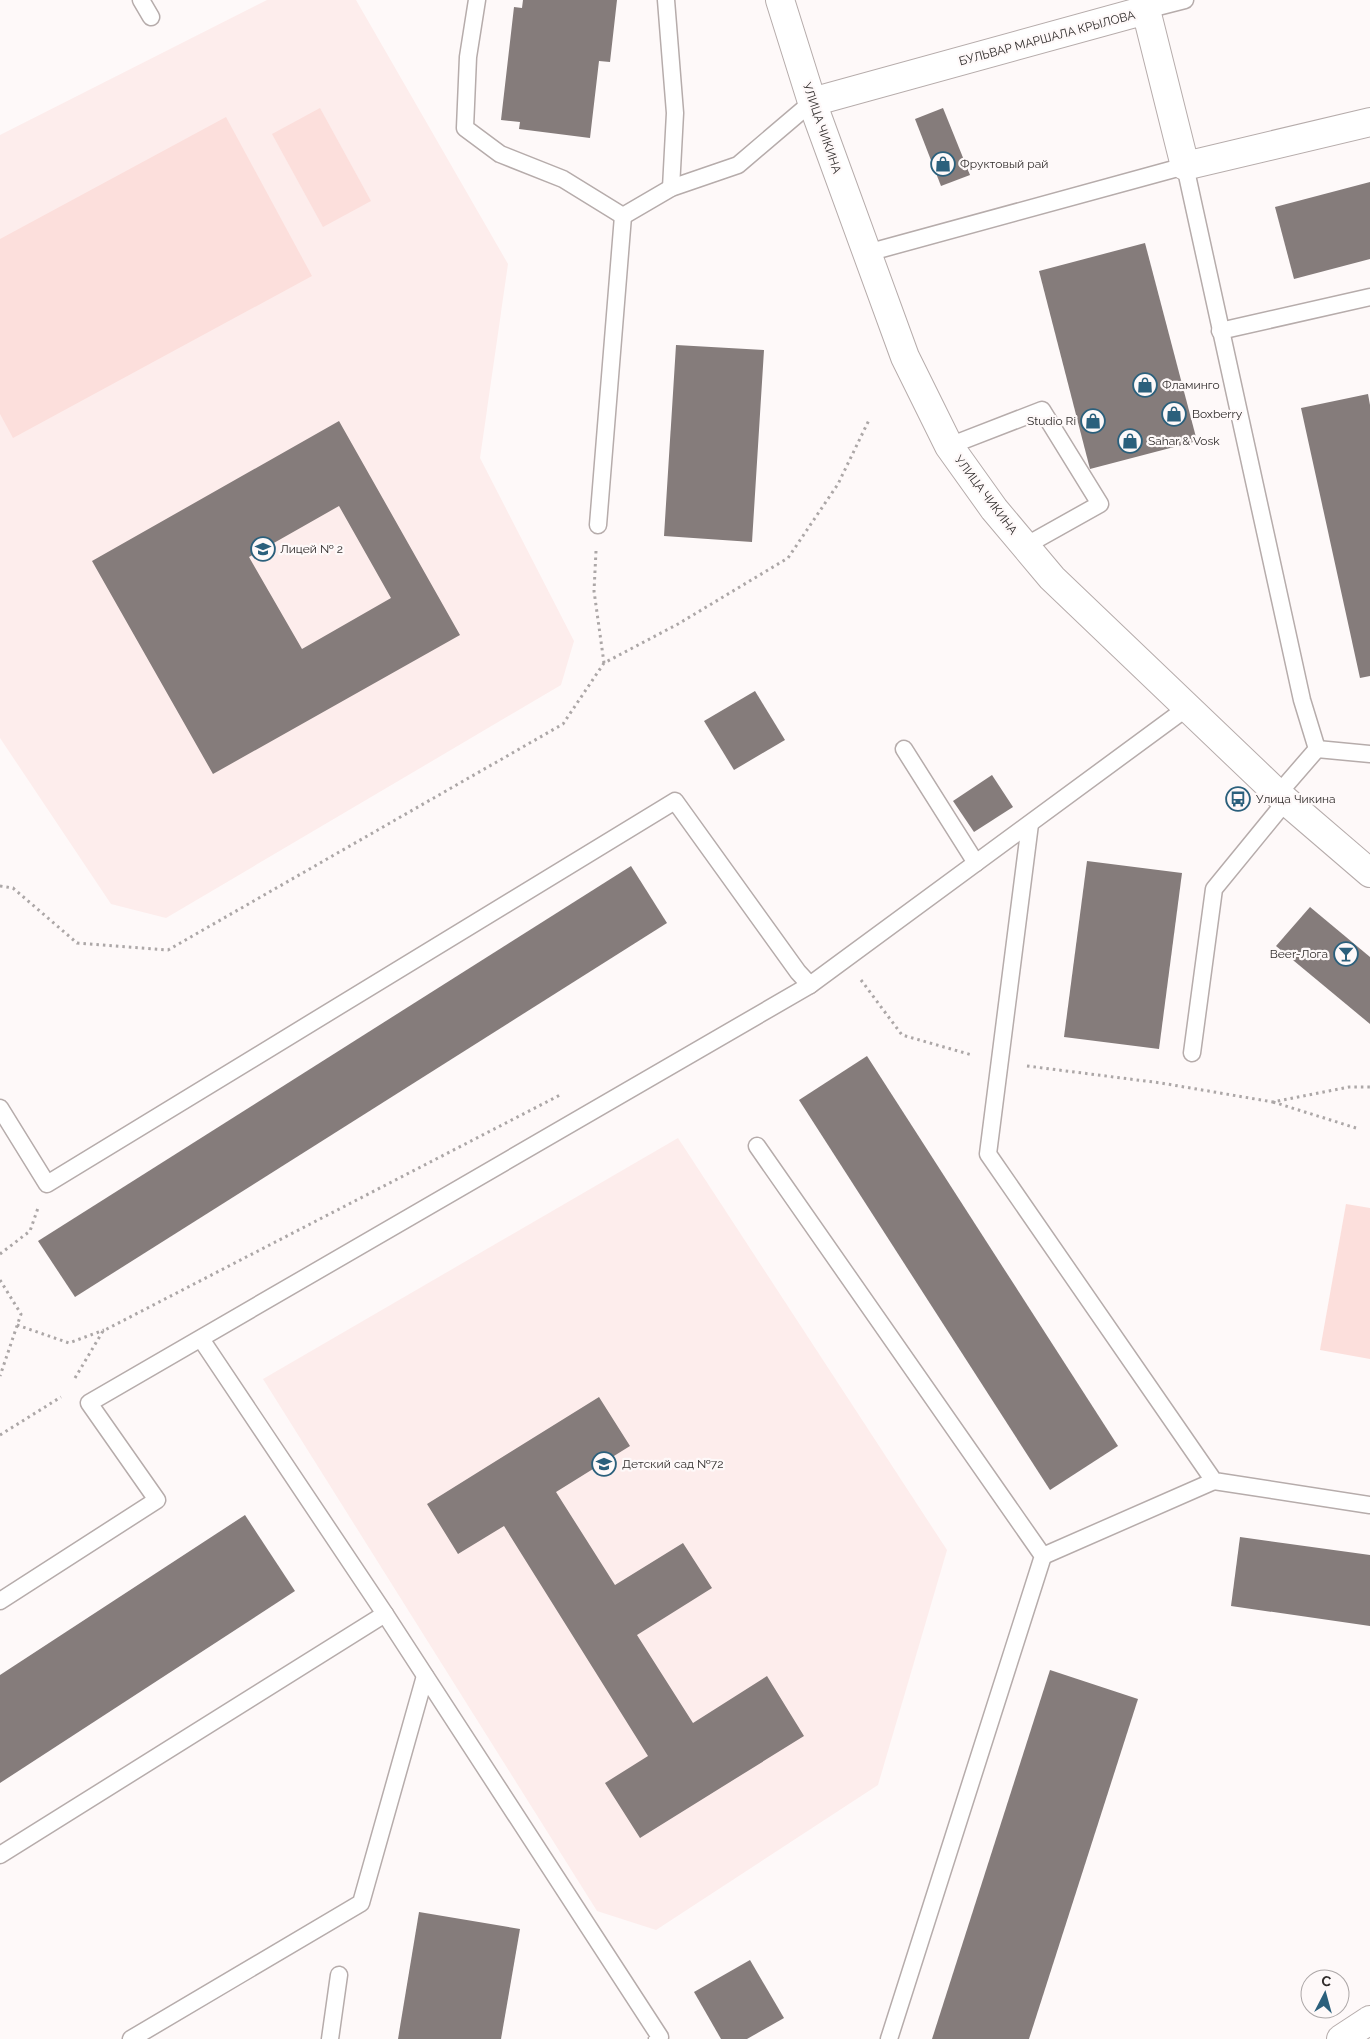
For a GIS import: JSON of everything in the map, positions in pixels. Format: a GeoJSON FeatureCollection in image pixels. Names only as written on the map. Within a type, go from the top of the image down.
{"type":"FeatureCollection","features":[{"type":"Feature","properties":{"kind":"street","name":"УЛИЦА ЧИКИНА"},"geometry":{"type":"LineString","coordinates":[[780,0],[812,102],[905,357],[948,446],[994,509],[1052,578],[1282,797],[1370,873]]}},
{"type":"Feature","properties":{"kind":"street","name":"БУЛЬВАР МАРШАЛА КРЫЛОВА"},"geometry":{"type":"LineString","coordinates":[[812,102],[1146,10],[1185,166]]}},
{"type":"Feature","properties":{"kind":"street"},"geometry":{"type":"LineString","coordinates":[[1185,166],[1370,122]]}},
{"type":"Feature","properties":{"kind":"street"},"geometry":{"type":"LineString","coordinates":[[1341,2039],[1370,2020]]}},
{"type":"Feature","properties":{"kind":"lane"},"geometry":{"type":"LineString","coordinates":[[141,0],[151,17]]}},
{"type":"Feature","properties":{"kind":"lane"},"geometry":{"type":"LineString","coordinates":[[477,0],[468,57],[464,128],[500,154],[563,179],[624,216]]}},
{"type":"Feature","properties":{"kind":"lane"},"geometry":{"type":"LineString","coordinates":[[666,0],[675,113],[670,188]]}},
{"type":"Feature","properties":{"kind":"lane"},"geometry":{"type":"LineString","coordinates":[[1146,10],[1185,0]]}},
{"type":"Feature","properties":{"kind":"lane"},"geometry":{"type":"LineString","coordinates":[[624,216],[670,188],[738,165],[812,102]]}},
{"type":"Feature","properties":{"kind":"lane"},"geometry":{"type":"LineString","coordinates":[[867,253],[1185,166],[1302,700],[1317,749]]}},
{"type":"Feature","properties":{"kind":"lane"},"geometry":{"type":"LineString","coordinates":[[598,526],[624,216]]}},
{"type":"Feature","properties":{"kind":"lane"},"geometry":{"type":"LineString","coordinates":[[1220,331],[1370,297]]}},
{"type":"Feature","properties":{"kind":"lane"},"geometry":{"type":"LineString","coordinates":[[948,446],[1042,410],[1100,504],[1025,546]]}},
{"type":"Feature","properties":{"kind":"lane"},"geometry":{"type":"LineString","coordinates":[[0,1600],[157,1500],[89,1403],[810,985],[1188,708]]}},
{"type":"Feature","properties":{"kind":"lane"},"geometry":{"type":"LineString","coordinates":[[904,749],[976,863]]}},
{"type":"Feature","properties":{"kind":"lane"},"geometry":{"type":"LineString","coordinates":[[1317,749],[1370,754]]}},
{"type":"Feature","properties":{"kind":"lane"},"geometry":{"type":"LineString","coordinates":[[1192,1053],[1214,889],[1317,749]]}},
{"type":"Feature","properties":{"kind":"lane"},"geometry":{"type":"LineString","coordinates":[[0,1108],[47,1184],[675,801],[798,972],[810,985]]}},
{"type":"Feature","properties":{"kind":"lane"},"geometry":{"type":"LineString","coordinates":[[1030,824],[988,1154],[1214,1481]]}},
{"type":"Feature","properties":{"kind":"lane"},"geometry":{"type":"LineString","coordinates":[[758,1146],[1042,1556]]}},
{"type":"Feature","properties":{"kind":"lane"},"geometry":{"type":"LineString","coordinates":[[201,1339],[385,1614],[660,2037],[657,2039]]}},
{"type":"Feature","properties":{"kind":"lane"},"geometry":{"type":"LineString","coordinates":[[889,2039],[1042,1556],[1214,1481],[1370,1505]]}},
{"type":"Feature","properties":{"kind":"lane"},"geometry":{"type":"LineString","coordinates":[[0,1854],[385,1614]]}},
{"type":"Feature","properties":{"kind":"lane"},"geometry":{"type":"LineString","coordinates":[[131,2039],[361,1903],[425,1676]]}},
{"type":"Feature","properties":{"kind":"lane"},"geometry":{"type":"LineString","coordinates":[[330,2039],[338,1975]]}},
{"type":"Feature","properties":{"kind":"path"},"geometry":{"type":"LineString","coordinates":[[0,886],[13,888],[77,943],[168,950],[563,724],[604,663],[678,624],[788,558],[838,484],[869,420]]}},
{"type":"Feature","properties":{"kind":"path"},"geometry":{"type":"LineString","coordinates":[[598,526],[594,591],[604,663]]}},
{"type":"Feature","properties":{"kind":"path"},"geometry":{"type":"LineString","coordinates":[[846,959],[902,1035],[1000,1062],[1161,1083],[1273,1102],[1356,1128]]}},
{"type":"Feature","properties":{"kind":"path"},"geometry":{"type":"LineString","coordinates":[[1273,1102],[1349,1087],[1370,1087]]}},
{"type":"Feature","properties":{"kind":"path"},"geometry":{"type":"LineString","coordinates":[[17,1324],[69,1343],[106,1330],[568,1091]]}},
{"type":"Feature","properties":{"kind":"path"},"geometry":{"type":"LineString","coordinates":[[0,1254],[30,1231],[47,1184]]}},
{"type":"Feature","properties":{"kind":"path"},"geometry":{"type":"LineString","coordinates":[[0,1280],[21,1314],[0,1376]]}},
{"type":"Feature","properties":{"kind":"path"},"geometry":{"type":"LineString","coordinates":[[74,1379],[106,1330]]}},
{"type":"Feature","properties":{"kind":"path"},"geometry":{"type":"LineString","coordinates":[[0,1435],[65,1395]]}},
{"type":"Feature","properties":{"kind":"shaded area","name":"Лицей № 2"},"geometry":{"type":"Polygon","coordinates":[[[267,0],[356,0],[508,264],[480,458],[574,641],[561,685],[166,918],[111,904],[0,738],[0,135],[267,0]]]}},
{"type":"Feature","properties":{"kind":"shaded area"},"geometry":{"type":"Polygon","coordinates":[[[320,108],[371,201],[323,227],[272,134],[320,108]]]}},
{"type":"Feature","properties":{"kind":"shaded area"},"geometry":{"type":"Polygon","coordinates":[[[226,117],[312,276],[13,438],[0,414],[0,239],[226,117]]]}},
{"type":"Feature","properties":{"kind":"shaded area","name":"Детский сад №72"},"geometry":{"type":"Polygon","coordinates":[[[678,1138],[947,1550],[878,1785],[656,1930],[597,1911],[263,1379],[678,1138]]]}},
{"type":"Feature","properties":{"kind":"shaded area"},"geometry":{"type":"Polygon","coordinates":[[[1346,1204],[1370,1208],[1370,1359],[1320,1350],[1346,1204]]]}},
{"type":"Feature","properties":{"kind":"building"},"geometry":{"type":"Polygon","coordinates":[[[523,0],[617,0],[610,62],[599,61],[590,138],[519,129],[520,122],[501,120],[514,7],[522,8],[523,0]]]}},
{"type":"Feature","properties":{"kind":"building"},"geometry":{"type":"Polygon","coordinates":[[[943,108],[970,175],[941,186],[915,119],[943,108]]]}},
{"type":"Feature","properties":{"kind":"building"},"geometry":{"type":"Polygon","coordinates":[[[1370,182],[1370,259],[1294,279],[1275,207],[1370,182]]]}},
{"type":"Feature","properties":{"kind":"building"},"geometry":{"type":"Polygon","coordinates":[[[1145,243],[1197,441],[1090,469],[1039,271],[1145,243]]]}},
{"type":"Feature","properties":{"kind":"building"},"geometry":{"type":"Polygon","coordinates":[[[676,345],[764,350],[752,542],[664,536],[676,345]]]}},
{"type":"Feature","properties":{"kind":"building"},"geometry":{"type":"Polygon","coordinates":[[[1368,394],[1370,405],[1370,676],[1360,678],[1301,408],[1368,394]]]}},
{"type":"Feature","properties":{"kind":"building","name":"Лицей № 2"},"geometry":{"type":"Polygon","coordinates":[[[339,421],[460,635],[213,774],[92,561],[339,421]],[[339,506],[249,557],[302,649],[391,598],[339,506]]]}},
{"type":"Feature","properties":{"kind":"building"},"geometry":{"type":"Polygon","coordinates":[[[755,691],[785,740],[734,770],[704,721],[755,691]]]}},
{"type":"Feature","properties":{"kind":"building"},"geometry":{"type":"Polygon","coordinates":[[[992,775],[1013,807],[974,832],[953,801],[992,775]]]}},
{"type":"Feature","properties":{"kind":"building"},"geometry":{"type":"Polygon","coordinates":[[[1087,861],[1182,873],[1159,1049],[1064,1037],[1087,861]]]}},
{"type":"Feature","properties":{"kind":"building"},"geometry":{"type":"Polygon","coordinates":[[[631,866],[667,923],[75,1297],[38,1241],[631,866]]]}},
{"type":"Feature","properties":{"kind":"building"},"geometry":{"type":"Polygon","coordinates":[[[1310,907],[1370,957],[1370,1024],[1276,946],[1310,907]]]}},
{"type":"Feature","properties":{"kind":"building"},"geometry":{"type":"Polygon","coordinates":[[[867,1056],[1118,1446],[1050,1490],[799,1100],[867,1056]]]}},
{"type":"Feature","properties":{"kind":"building"},"geometry":{"type":"Polygon","coordinates":[[[599,1397],[630,1446],[556,1492],[615,1585],[683,1543],[712,1588],[637,1635],[693,1723],[767,1676],[804,1736],[640,1838],[605,1783],[648,1756],[504,1526],[458,1554],[427,1504],[599,1397]]]}},
{"type":"Feature","properties":{"kind":"building"},"geometry":{"type":"Polygon","coordinates":[[[245,1515],[295,1591],[0,1783],[0,1675],[245,1515]]]}},
{"type":"Feature","properties":{"kind":"building"},"geometry":{"type":"Polygon","coordinates":[[[1240,1537],[1370,1555],[1370,1626],[1231,1606],[1240,1537]]]}},
{"type":"Feature","properties":{"kind":"building"},"geometry":{"type":"Polygon","coordinates":[[[1050,1670],[1138,1699],[1029,2039],[932,2039],[1050,1670]]]}},
{"type":"Feature","properties":{"kind":"building"},"geometry":{"type":"Polygon","coordinates":[[[419,1912],[520,1929],[501,2039],[398,2039],[419,1912]]]}},
{"type":"Feature","properties":{"kind":"building"},"geometry":{"type":"Polygon","coordinates":[[[750,1960],[784,2018],[747,2039],[721,2039],[694,1992],[750,1960]]]}},
{"type":"Feature","properties":{"kind":"place","name":"Фруктовый рай"},"geometry":{"type":"Point","coordinates":[943,164]}},
{"type":"Feature","properties":{"kind":"place","name":"Фламинго"},"geometry":{"type":"Point","coordinates":[1145,385]}},
{"type":"Feature","properties":{"kind":"place","name":"Boxberry"},"geometry":{"type":"Point","coordinates":[1174,414]}},
{"type":"Feature","properties":{"kind":"place","name":"Studio Ri"},"geometry":{"type":"Point","coordinates":[1093,421]}},
{"type":"Feature","properties":{"kind":"place","name":"Sahar & Vosk"},"geometry":{"type":"Point","coordinates":[1130,441]}},
{"type":"Feature","properties":{"kind":"place","name":"Лицей № 2"},"geometry":{"type":"Point","coordinates":[263,549]}},
{"type":"Feature","properties":{"kind":"place","name":"Улица Чикина"},"geometry":{"type":"Point","coordinates":[1238,799]}},
{"type":"Feature","properties":{"kind":"place","name":"Beer-Лога"},"geometry":{"type":"Point","coordinates":[1346,954]}},
{"type":"Feature","properties":{"kind":"place","name":"Детский сад №72"},"geometry":{"type":"Point","coordinates":[604,1464]}}]}
